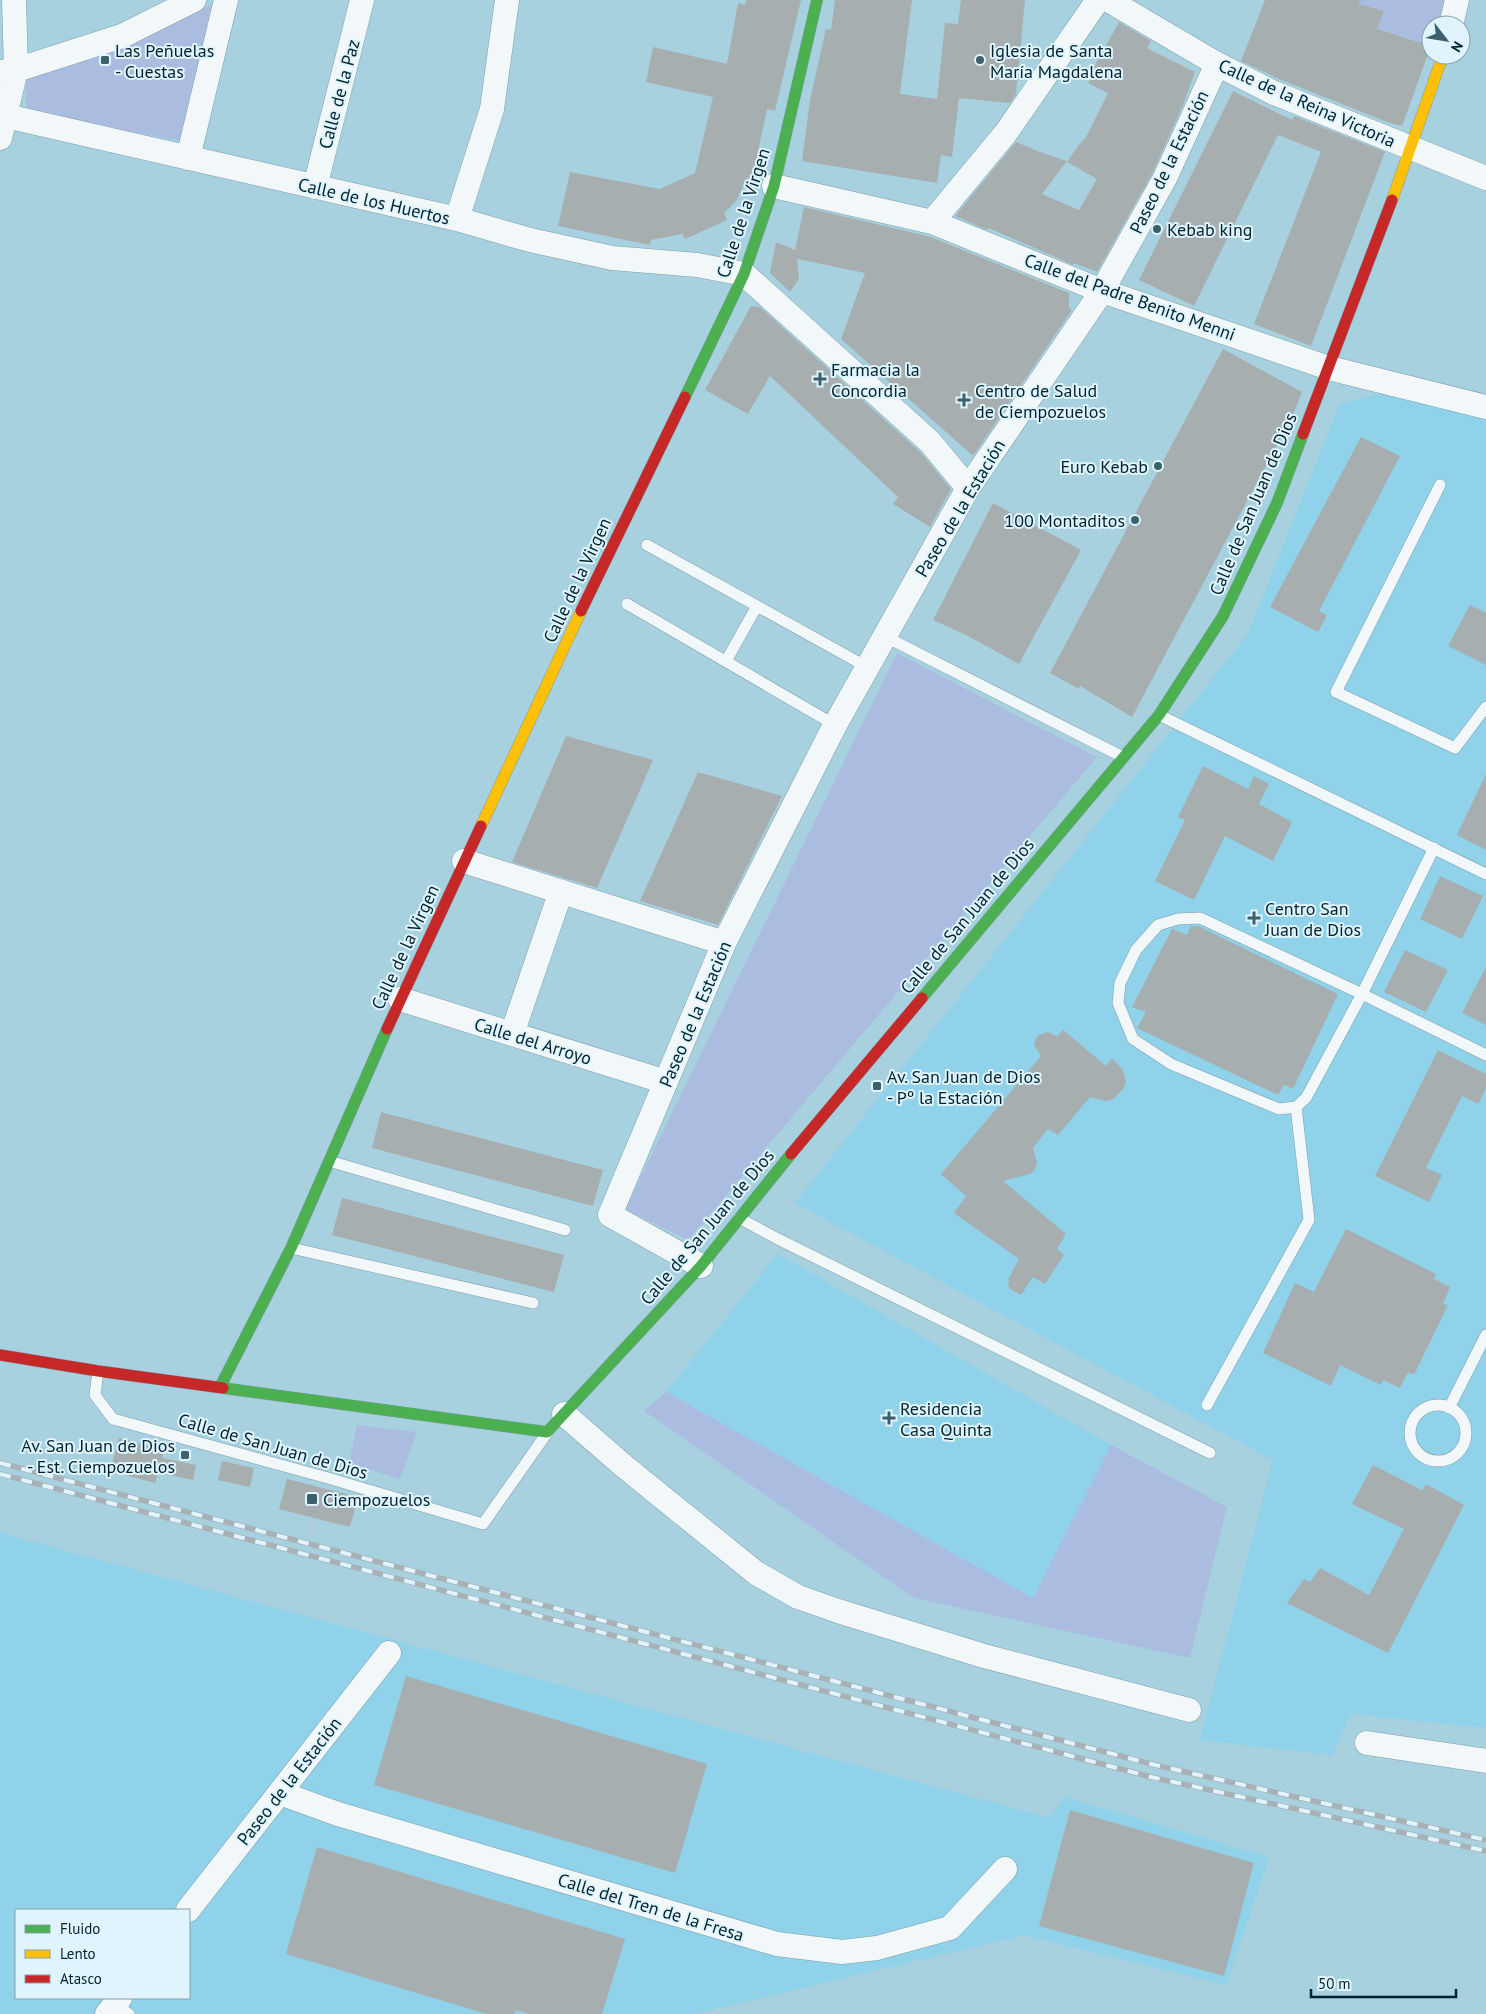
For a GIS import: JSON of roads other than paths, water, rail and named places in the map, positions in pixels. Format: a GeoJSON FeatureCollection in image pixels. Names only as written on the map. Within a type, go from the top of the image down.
{"type":"FeatureCollection","features":[{"type":"Feature","properties":{"kind":"street"},"geometry":{"type":"LineString","coordinates":[[3,127],[14,0]]}},
{"type":"Feature","properties":{"kind":"street"},"geometry":{"type":"LineString","coordinates":[[8,71],[122,36],[194,0]]}},
{"type":"Feature","properties":{"kind":"street"},"geometry":{"type":"LineString","coordinates":[[188,158],[226,0]]}},
{"type":"Feature","properties":{"kind":"street","name":"Calle de la Paz"},"geometry":{"type":"LineString","coordinates":[[314,187],[362,0]]}},
{"type":"Feature","properties":{"kind":"street"},"geometry":{"type":"LineString","coordinates":[[457,219],[492,109],[507,0]]}},
{"type":"Feature","properties":{"kind":"street","name":"Calle de la Virgen"},"geometry":{"type":"LineString","coordinates":[[220,1387],[291,1248],[400,999],[464,860],[591,590],[744,274],[774,186],[817,0]]}},
{"type":"Feature","properties":{"kind":"street"},"geometry":{"type":"LineString","coordinates":[[932,222],[1004,134],[1098,0]]}},
{"type":"Feature","properties":{"kind":"street","name":"Calle de la Reina Victoria"},"geometry":{"type":"LineString","coordinates":[[1108,0],[1217,64],[1274,93],[1486,178]]}},
{"type":"Feature","properties":{"kind":"street"},"geometry":{"type":"LineString","coordinates":[[1453,15],[1456,0]]}},
{"type":"Feature","properties":{"kind":"street","name":"Paseo de la Estación"},"geometry":{"type":"LineString","coordinates":[[701,1266],[610,1215],[724,943],[835,725],[884,636],[968,488],[1102,290],[1165,178],[1217,64]]}},
{"type":"Feature","properties":{"kind":"street","name":"Calle de San Juan de Dios"},"geometry":{"type":"LineString","coordinates":[[547,1432],[701,1266],[1159,715],[1223,616],[1277,503],[1411,149],[1440,65]]}},
{"type":"Feature","properties":{"kind":"street","name":"Calle de los Huertos"},"geometry":{"type":"LineString","coordinates":[[3,127],[188,158],[457,219],[530,240],[612,258],[696,265],[744,274]]}},
{"type":"Feature","properties":{"kind":"street","name":"Calle del Padre Benito Menni"},"geometry":{"type":"LineString","coordinates":[[774,186],[932,222],[1102,290],[1329,368],[1486,407]]}},
{"type":"Feature","properties":{"kind":"street"},"geometry":{"type":"LineString","coordinates":[[744,274],[930,442],[968,488]]}},
{"type":"Feature","properties":{"kind":"street"},"geometry":{"type":"LineString","coordinates":[[464,860],[724,943]]}},
{"type":"Feature","properties":{"kind":"street"},"geometry":{"type":"LineString","coordinates":[[512,1034],[561,892]]}},
{"type":"Feature","properties":{"kind":"street","name":"Calle del Arroyo"},"geometry":{"type":"LineString","coordinates":[[400,999],[666,1082]]}},
{"type":"Feature","properties":{"kind":"street"},"geometry":{"type":"LineString","coordinates":[[0,1355],[98,1371],[547,1432]]}},
{"type":"Feature","properties":{"kind":"street"},"geometry":{"type":"LineString","coordinates":[[564,1414],[625,1467],[756,1573],[798,1597],[984,1656],[1190,1710]]}},
{"type":"Feature","properties":{"kind":"street","name":"Paseo de la Estación"},"geometry":{"type":"LineString","coordinates":[[189,1909],[389,1653]]}},
{"type":"Feature","properties":{"kind":"street"},"geometry":{"type":"LineString","coordinates":[[1367,1743],[1486,1761]]}},
{"type":"Feature","properties":{"kind":"street","name":"Calle del Tren de la Fresa"},"geometry":{"type":"LineString","coordinates":[[280,1793],[338,1814],[777,1944],[842,1952],[877,1948],[950,1928],[1005,1869]]}},
{"type":"Feature","properties":{"kind":"lane"},"geometry":{"type":"LineString","coordinates":[[1440,485],[1336,692],[1455,748],[1486,707]]}},
{"type":"Feature","properties":{"kind":"lane"},"geometry":{"type":"LineString","coordinates":[[647,545],[867,667]]}},
{"type":"Feature","properties":{"kind":"lane"},"geometry":{"type":"LineString","coordinates":[[627,604],[835,725]]}},
{"type":"Feature","properties":{"kind":"lane"},"geometry":{"type":"LineString","coordinates":[[726,661],[757,606]]}},
{"type":"Feature","properties":{"kind":"lane"},"geometry":{"type":"LineString","coordinates":[[884,636],[1123,757]]}},
{"type":"Feature","properties":{"kind":"lane"},"geometry":{"type":"LineString","coordinates":[[1159,715],[1486,874]]}},
{"type":"Feature","properties":{"kind":"lane"},"geometry":{"type":"LineString","coordinates":[[1434,848],[1362,994],[1306,1098],[1296,1107],[1279,1109],[1171,1064],[1133,1039],[1118,1003],[1120,982],[1136,950],[1158,926],[1178,919],[1200,918],[1362,994],[1486,1055]]}},
{"type":"Feature","properties":{"kind":"lane"},"geometry":{"type":"LineString","coordinates":[[1207,1405],[1309,1220],[1296,1107]]}},
{"type":"Feature","properties":{"kind":"lane"},"geometry":{"type":"LineString","coordinates":[[329,1161],[565,1230]]}},
{"type":"Feature","properties":{"kind":"lane"},"geometry":{"type":"LineString","coordinates":[[740,1218],[778,1239],[1210,1453]]}},
{"type":"Feature","properties":{"kind":"lane"},"geometry":{"type":"LineString","coordinates":[[291,1248],[533,1303]]}},
{"type":"Feature","properties":{"kind":"lane"},"geometry":{"type":"LineString","coordinates":[[1450,1408],[1486,1336]]}},
{"type":"Feature","properties":{"kind":"lane","name":"Calle de San Juan de Dios"},"geometry":{"type":"LineString","coordinates":[[98,1371],[95,1395],[113,1419],[483,1524],[547,1432]]}},
{"type":"Feature","properties":{"kind":"lane"},"geometry":{"type":"LineString","coordinates":[[1436,1405],[1450,1408],[1460,1416],[1464,1423],[1465,1441],[1461,1449],[1447,1459],[1429,1459],[1421,1455],[1411,1439],[1410,1430],[1413,1421],[1418,1413],[1426,1407],[1436,1405]]}},
{"type":"Feature","properties":{"kind":"railway"},"geometry":{"type":"LineString","coordinates":[[0,1463],[1155,1765],[1486,1840]]}},
{"type":"Feature","properties":{"kind":"railway"},"geometry":{"type":"LineString","coordinates":[[0,1474],[1151,1777],[1486,1851]]}},
{"type":"Feature","properties":{"kind":"place","name":"Las Peñuelas - Cuestas"},"geometry":{"type":"Point","coordinates":[105,60]}},
{"type":"Feature","properties":{"kind":"place","name":"Iglesia de Santa María Magdalena"},"geometry":{"type":"Point","coordinates":[980,60]}},
{"type":"Feature","properties":{"kind":"place","name":"Kebab king"},"geometry":{"type":"Point","coordinates":[1157,229]}},
{"type":"Feature","properties":{"kind":"place","name":"Farmacia la Concordia"},"geometry":{"type":"Point","coordinates":[820,379]}},
{"type":"Feature","properties":{"kind":"place","name":"Centro de Salud de Ciempozuelos"},"geometry":{"type":"Point","coordinates":[964,400]}},
{"type":"Feature","properties":{"kind":"place","name":"Euro Kebab"},"geometry":{"type":"Point","coordinates":[1158,466]}},
{"type":"Feature","properties":{"kind":"place","name":"100 Montaditos"},"geometry":{"type":"Point","coordinates":[1135,520]}},
{"type":"Feature","properties":{"kind":"place","name":"Centro San Juan de Dios"},"geometry":{"type":"Point","coordinates":[1254,918]}},
{"type":"Feature","properties":{"kind":"place","name":"Av. San Juan de Dios - Pº la Estación"},"geometry":{"type":"Point","coordinates":[877,1086]}},
{"type":"Feature","properties":{"kind":"place","name":"Residencia Casa Quinta"},"geometry":{"type":"Point","coordinates":[889,1418]}},
{"type":"Feature","properties":{"kind":"place","name":"Av. San Juan de Dios - Est. Ciempozuelos"},"geometry":{"type":"Point","coordinates":[185,1455]}},
{"type":"Feature","properties":{"kind":"place","name":"Ciempozuelos"},"geometry":{"type":"Point","coordinates":[312,1499]}}]}
